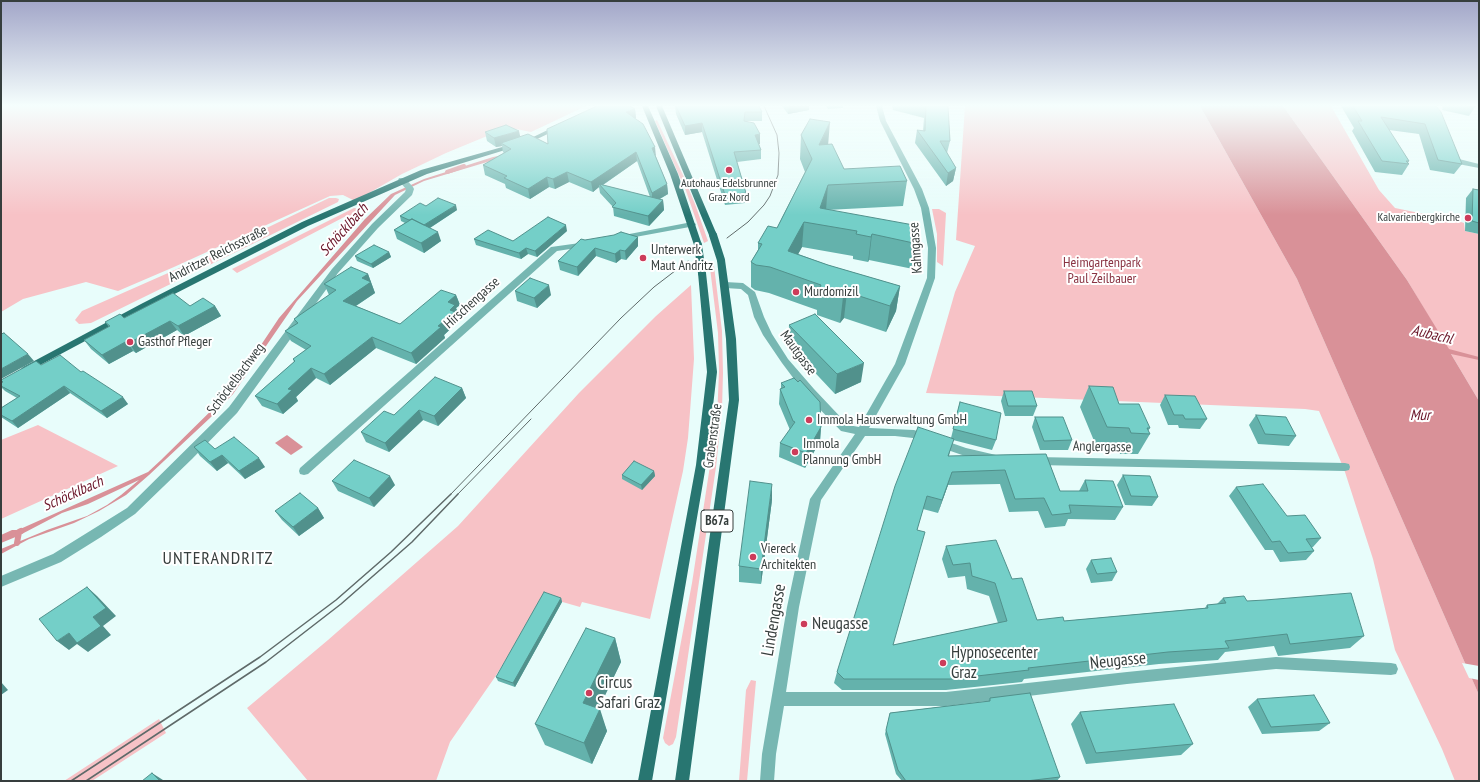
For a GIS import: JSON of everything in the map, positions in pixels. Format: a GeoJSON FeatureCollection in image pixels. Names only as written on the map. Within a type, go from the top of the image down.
{"type":"FeatureCollection","features":[{"type":"Feature","properties":{"kind":"main road","name":"Andritzer Reichsstraße"},"geometry":{"type":"LineString","coordinates":[[18,373],[144,306],[304,224],[406,185],[454,164],[524,142]]}},
{"type":"Feature","properties":{"kind":"main road","name":"Grabenstraße"},"geometry":{"type":"LineString","coordinates":[[645,781],[703,450],[712,372],[698,245],[674,174],[661,142]]}},
{"type":"Feature","properties":{"kind":"main road","name":"Grabenstraße"},"geometry":{"type":"LineString","coordinates":[[674,142],[713,235],[721,260],[731,339],[734,400],[682,781]]}},
{"type":"Feature","properties":{"kind":"street","name":"Kahngasse"},"geometry":{"type":"LineString","coordinates":[[862,432],[900,364],[932,278],[932,248],[925,208],[918,189],[894,142]]}},
{"type":"Feature","properties":{"kind":"street"},"geometry":{"type":"LineString","coordinates":[[1449,146],[1456,161],[1479,166]]}},
{"type":"Feature","properties":{"kind":"street","name":"Schöckelbachweg"},"geometry":{"type":"LineString","coordinates":[[1,582],[57,558],[131,512],[233,410],[335,271],[374,226],[407,195],[406,185]]}},
{"type":"Feature","properties":{"kind":"street"},"geometry":{"type":"LineString","coordinates":[[608,240],[692,224]]}},
{"type":"Feature","properties":{"kind":"street","name":"Hirschengasse"},"geometry":{"type":"LineString","coordinates":[[304,471],[554,249],[593,242]]}},
{"type":"Feature","properties":{"kind":"street","name":"Mautgasse"},"geometry":{"type":"LineString","coordinates":[[725,285],[743,286],[752,294],[759,317],[768,335],[793,371],[810,392],[845,428],[862,432]]}},
{"type":"Feature","properties":{"kind":"street"},"geometry":{"type":"LineString","coordinates":[[862,432],[895,432],[914,434],[965,452],[1005,461]]}},
{"type":"Feature","properties":{"kind":"street","name":"Lindengasse"},"geometry":{"type":"LineString","coordinates":[[767,781],[778,699],[793,607],[816,499],[862,432]]}},
{"type":"Feature","properties":{"kind":"street","name":"Anglergasse"},"geometry":{"type":"LineString","coordinates":[[1027,461],[1346,467]]}},
{"type":"Feature","properties":{"kind":"street","name":"Neugasse"},"geometry":{"type":"LineString","coordinates":[[778,699],[946,699],[1127,678],[1276,663],[1391,669]]}},
{"type":"Feature","properties":{"kind":"green space"},"geometry":{"type":"Polygon","coordinates":[[[1,142],[471,142],[402,174],[355,201],[343,195],[330,196],[118,291],[86,282],[23,299],[1,312],[1,142]]]}},
{"type":"Feature","properties":{"kind":"green space"},"geometry":{"type":"Polygon","coordinates":[[[665,142],[668,142],[695,204],[708,241],[704,243],[686,191],[665,142]]]}},
{"type":"Feature","properties":{"kind":"green space","name":"Heimgartenpark Paul Zeilbauer"},"geometry":{"type":"Polygon","coordinates":[[[963,142],[1220,142],[1297,279],[1479,695],[1479,781],[1455,781],[1442,749],[1395,650],[1373,559],[1344,469],[1319,411],[1305,409],[926,393],[955,292],[975,246],[956,240],[963,142]]]}},
{"type":"Feature","properties":{"kind":"green space"},"geometry":{"type":"Polygon","coordinates":[[[1309,142],[1352,142],[1379,190],[1395,208],[1458,221],[1464,223],[1465,231],[1479,234],[1479,401],[1407,280],[1309,142]]]}},
{"type":"Feature","properties":{"kind":"green space"},"geometry":{"type":"Polygon","coordinates":[[[329,198],[339,199],[338,202],[91,323],[79,324],[75,320],[82,311],[227,247],[329,198]]]}},
{"type":"Feature","properties":{"kind":"green space"},"geometry":{"type":"Polygon","coordinates":[[[354,208],[359,209],[358,213],[364,216],[362,220],[348,215],[237,273],[232,269],[354,208]]]}},
{"type":"Feature","properties":{"kind":"green space"},"geometry":{"type":"Polygon","coordinates":[[[932,209],[939,209],[946,213],[943,266],[937,262],[937,234],[932,209]]]}},
{"type":"Feature","properties":{"kind":"green space"},"geometry":{"type":"Polygon","coordinates":[[[714,266],[722,331],[722,409],[716,467],[676,737],[673,744],[669,746],[665,743],[663,738],[692,583],[717,420],[719,371],[718,333],[710,268],[714,266]]]}},
{"type":"Feature","properties":{"kind":"green space"},"geometry":{"type":"Polygon","coordinates":[[[691,285],[694,359],[688,438],[683,471],[650,619],[582,602],[580,607],[545,597],[495,677],[450,742],[436,781],[308,781],[247,708],[328,640],[458,526],[579,393],[656,316],[691,285]]]}},
{"type":"Feature","properties":{"kind":"green space"},"geometry":{"type":"Polygon","coordinates":[[[38,425],[118,466],[1,519],[1,440],[38,425]]]}},
{"type":"Feature","properties":{"kind":"green space"},"geometry":{"type":"Polygon","coordinates":[[[751,680],[756,681],[747,781],[739,781],[746,690],[751,680]]]}},
{"type":"Feature","properties":{"kind":"green space"},"geometry":{"type":"Polygon","coordinates":[[[159,719],[166,733],[92,781],[64,781],[159,719]]]}},
{"type":"Feature","properties":{"kind":"water","name":"Mur"},"geometry":{"type":"Polygon","coordinates":[[[1220,142],[1309,142],[1407,280],[1449,349],[1479,357],[1479,360],[1451,354],[1479,401],[1479,695],[1297,279],[1220,142]]]}},
{"type":"Feature","properties":{"kind":"water","name":"Schöcklbach"},"geometry":{"type":"Polygon","coordinates":[[[527,150],[424,181],[395,195],[297,301],[233,394],[210,418],[149,475],[126,495],[99,511],[74,523],[29,539],[1,554],[1,549],[47,530],[87,516],[107,505],[139,480],[88,504],[62,513],[18,536],[1,543],[1,535],[12,530],[18,530],[148,472],[161,460],[229,393],[279,318],[365,219],[391,194],[424,179],[493,157],[527,150]]]}},
{"type":"Feature","properties":{"kind":"water"},"geometry":{"type":"Polygon","coordinates":[[[287,435],[303,447],[291,455],[275,443],[287,435]]]}},
{"type":"Feature","properties":{"kind":"pier"},"geometry":{"type":"Polygon","coordinates":[[[1462,663],[1479,666],[1479,680],[1469,678],[1462,663]]]}},
{"type":"Feature","properties":{"kind":"building"},"geometry":{"type":"Polygon","coordinates":[[[503,142],[545,142],[548,144],[548,142],[653,142],[655,147],[652,148],[667,184],[652,193],[636,152],[591,182],[567,172],[553,179],[547,177],[528,189],[504,178],[507,176],[483,165],[511,149],[501,143],[503,142]]]}},
{"type":"Feature","properties":{"kind":"building"},"geometry":{"type":"Polygon","coordinates":[[[708,142],[758,142],[761,150],[734,152],[746,193],[725,195],[708,142]]]}},
{"type":"Feature","properties":{"kind":"building"},"geometry":{"type":"Polygon","coordinates":[[[804,142],[820,142],[819,145],[832,144],[844,169],[900,166],[907,181],[828,185],[820,208],[919,226],[918,244],[872,234],[871,237],[856,234],[857,231],[804,222],[788,251],[828,265],[900,286],[890,306],[847,292],[843,297],[819,289],[821,285],[770,267],[756,265],[751,262],[762,244],[758,243],[768,226],[777,228],[812,159],[804,142]]]}},
{"type":"Feature","properties":{"kind":"building"},"geometry":{"type":"Polygon","coordinates":[[[926,142],[941,142],[956,168],[948,173],[926,142]]]}},
{"type":"Feature","properties":{"kind":"building"},"geometry":{"type":"Polygon","coordinates":[[[1371,142],[1397,142],[1409,161],[1406,161],[1409,164],[1382,161],[1371,142]]]}},
{"type":"Feature","properties":{"kind":"building"},"geometry":{"type":"Polygon","coordinates":[[[1432,142],[1453,142],[1462,164],[1438,160],[1432,142]]]}},
{"type":"Feature","properties":{"kind":"building"},"geometry":{"type":"Polygon","coordinates":[[[599,184],[663,200],[648,216],[612,207],[616,203],[599,184]]]}},
{"type":"Feature","properties":{"kind":"building"},"geometry":{"type":"Polygon","coordinates":[[[1473,189],[1479,190],[1479,223],[1472,221],[1473,189]]]}},
{"type":"Feature","properties":{"kind":"building"},"geometry":{"type":"Polygon","coordinates":[[[438,198],[456,205],[424,225],[412,219],[409,220],[400,216],[420,203],[426,206],[438,198]]]}},
{"type":"Feature","properties":{"kind":"building"},"geometry":{"type":"Polygon","coordinates":[[[548,217],[566,225],[535,251],[526,248],[519,253],[474,239],[488,230],[513,241],[548,217]]]}},
{"type":"Feature","properties":{"kind":"building"},"geometry":{"type":"Polygon","coordinates":[[[412,219],[438,232],[421,243],[394,230],[412,219]]]}},
{"type":"Feature","properties":{"kind":"building"},"geometry":{"type":"Polygon","coordinates":[[[621,232],[638,237],[625,251],[620,250],[615,254],[595,248],[577,267],[558,261],[581,239],[585,240],[614,235],[621,232]]]}},
{"type":"Feature","properties":{"kind":"building"},"geometry":{"type":"Polygon","coordinates":[[[374,245],[389,252],[371,264],[355,256],[374,245]]]}},
{"type":"Feature","properties":{"kind":"building"},"geometry":{"type":"Polygon","coordinates":[[[351,267],[368,274],[362,278],[371,282],[343,301],[400,324],[441,290],[456,295],[448,302],[455,305],[450,310],[455,312],[438,326],[441,327],[411,353],[372,337],[324,374],[311,368],[288,389],[292,390],[277,404],[255,396],[295,361],[293,359],[311,346],[285,331],[298,323],[294,319],[336,290],[324,284],[351,267]]]}},
{"type":"Feature","properties":{"kind":"building"},"geometry":{"type":"Polygon","coordinates":[[[530,278],[549,285],[534,298],[515,291],[530,278]]]}},
{"type":"Feature","properties":{"kind":"building"},"geometry":{"type":"Polygon","coordinates":[[[173,293],[190,306],[203,298],[215,306],[178,326],[170,321],[129,343],[127,341],[102,355],[84,340],[110,326],[105,322],[120,314],[124,318],[173,293]]]}},
{"type":"Feature","properties":{"kind":"building"},"geometry":{"type":"Polygon","coordinates":[[[815,314],[864,363],[837,374],[789,325],[815,314]]]}},
{"type":"Feature","properties":{"kind":"building"},"geometry":{"type":"Polygon","coordinates":[[[4,333],[28,354],[1,369],[1,334],[4,333]]]}},
{"type":"Feature","properties":{"kind":"building"},"geometry":{"type":"Polygon","coordinates":[[[60,355],[81,372],[83,371],[123,397],[101,411],[64,386],[12,421],[1,415],[1,408],[20,396],[1,386],[1,383],[3,382],[1,380],[36,361],[41,365],[60,355]]]}},
{"type":"Feature","properties":{"kind":"building"},"geometry":{"type":"Polygon","coordinates":[[[435,377],[462,388],[434,416],[419,410],[385,443],[361,432],[384,411],[394,415],[435,377]]]}},
{"type":"Feature","properties":{"kind":"building"},"geometry":{"type":"Polygon","coordinates":[[[794,378],[798,382],[800,380],[820,402],[821,427],[806,453],[780,443],[795,422],[793,421],[780,389],[785,387],[781,383],[794,378]]]}},
{"type":"Feature","properties":{"kind":"building"},"geometry":{"type":"Polygon","coordinates":[[[1089,386],[1113,387],[1119,404],[1139,404],[1150,428],[1147,428],[1150,434],[1131,433],[1129,428],[1107,427],[1089,386]]]}},
{"type":"Feature","properties":{"kind":"building"},"geometry":{"type":"Polygon","coordinates":[[[1004,391],[1032,391],[1037,406],[1008,406],[1004,391]]]}},
{"type":"Feature","properties":{"kind":"building"},"geometry":{"type":"Polygon","coordinates":[[[1165,395],[1195,396],[1207,419],[1185,419],[1183,415],[1174,415],[1165,395]]]}},
{"type":"Feature","properties":{"kind":"building"},"geometry":{"type":"Polygon","coordinates":[[[960,402],[1001,413],[996,440],[953,429],[960,402]]]}},
{"type":"Feature","properties":{"kind":"building"},"geometry":{"type":"Polygon","coordinates":[[[1256,415],[1286,417],[1296,436],[1265,434],[1256,415]]]}},
{"type":"Feature","properties":{"kind":"building"},"geometry":{"type":"Polygon","coordinates":[[[1035,417],[1063,417],[1072,440],[1044,441],[1035,417]]]}},
{"type":"Feature","properties":{"kind":"building"},"geometry":{"type":"Polygon","coordinates":[[[918,427],[954,439],[948,456],[1046,454],[1060,491],[1088,491],[1085,480],[1113,481],[1123,507],[1069,505],[1071,513],[1052,515],[1044,498],[1015,499],[1005,470],[952,472],[942,500],[927,496],[917,530],[925,532],[893,645],[1007,621],[995,583],[972,576],[970,563],[953,565],[946,546],[996,540],[1012,579],[1022,578],[1037,620],[1063,617],[1064,621],[1208,608],[1207,605],[1226,603],[1223,598],[1244,596],[1247,601],[1351,593],[1364,636],[1290,644],[1287,634],[1225,641],[1229,648],[1168,652],[1028,668],[1029,670],[951,679],[844,679],[837,672],[895,486],[918,427]]]}},
{"type":"Feature","properties":{"kind":"building"},"geometry":{"type":"Polygon","coordinates":[[[234,437],[259,458],[239,471],[222,455],[210,462],[194,447],[205,440],[215,449],[234,437]]]}},
{"type":"Feature","properties":{"kind":"building"},"geometry":{"type":"Polygon","coordinates":[[[354,460],[390,476],[369,498],[332,481],[354,460]]]}},
{"type":"Feature","properties":{"kind":"building"},"geometry":{"type":"Polygon","coordinates":[[[634,461],[654,471],[641,485],[622,475],[634,461]]]}},
{"type":"Feature","properties":{"kind":"building"},"geometry":{"type":"Polygon","coordinates":[[[1123,475],[1150,476],[1158,497],[1131,496],[1123,475]]]}},
{"type":"Feature","properties":{"kind":"building"},"geometry":{"type":"Polygon","coordinates":[[[750,481],[772,484],[761,569],[739,566],[750,481]]]}},
{"type":"Feature","properties":{"kind":"building"},"geometry":{"type":"Polygon","coordinates":[[[1263,484],[1287,516],[1305,515],[1321,538],[1306,539],[1314,551],[1288,553],[1280,541],[1272,542],[1236,487],[1263,484]]]}},
{"type":"Feature","properties":{"kind":"building"},"geometry":{"type":"Polygon","coordinates":[[[300,493],[318,508],[293,527],[275,511],[300,493]]]}},
{"type":"Feature","properties":{"kind":"building"},"geometry":{"type":"Polygon","coordinates":[[[1111,558],[1117,572],[1097,574],[1091,560],[1111,558]]]}},
{"type":"Feature","properties":{"kind":"building"},"geometry":{"type":"Polygon","coordinates":[[[87,587],[106,608],[93,617],[101,626],[77,643],[69,633],[57,641],[39,619],[87,587]]]}},
{"type":"Feature","properties":{"kind":"building"},"geometry":{"type":"Polygon","coordinates":[[[544,592],[561,598],[513,683],[496,677],[544,592]]]}},
{"type":"Feature","properties":{"kind":"building"},"geometry":{"type":"Polygon","coordinates":[[[586,628],[615,638],[583,703],[600,709],[584,743],[535,724],[586,628]]]}},
{"type":"Feature","properties":{"kind":"building"},"geometry":{"type":"Polygon","coordinates":[[[1030,693],[1060,777],[1026,781],[906,781],[898,770],[886,730],[890,713],[990,701],[990,698],[1030,693]]]}},
{"type":"Feature","properties":{"kind":"building"},"geometry":{"type":"Polygon","coordinates":[[[1314,695],[1330,723],[1271,727],[1257,699],[1314,695]]]}},
{"type":"Feature","properties":{"kind":"building"},"geometry":{"type":"Polygon","coordinates":[[[1174,704],[1193,744],[1096,753],[1080,712],[1174,704]]]}},
{"type":"Feature","properties":{"kind":"building"},"geometry":{"type":"Polygon","coordinates":[[[152,773],[160,781],[142,781],[152,773]]]}},
{"type":"Feature","properties":{"kind":"waterway","name":"Schöcklbach"},"geometry":{"type":"LineString","coordinates":[[447,172],[464,166]]}},
{"type":"Feature","properties":{"kind":"waterway","name":"Schöcklbach"},"geometry":{"type":"LineString","coordinates":[[17,543],[19,532],[21,531]]}},
{"type":"Feature","properties":{"kind":"tram line"},"geometry":{"type":"LineString","coordinates":[[727,238],[748,222],[764,205],[770,196],[778,175],[778,142]]}},
{"type":"Feature","properties":{"kind":"tram line"},"geometry":{"type":"LineString","coordinates":[[450,494],[621,318],[654,287],[688,261]]}},
{"type":"Feature","properties":{"kind":"tram line"},"geometry":{"type":"LineString","coordinates":[[457,495],[531,419]]}},
{"type":"Feature","properties":{"kind":"tram line"},"geometry":{"type":"LineString","coordinates":[[71,781],[260,657],[336,600],[391,552],[450,494]]}},
{"type":"Feature","properties":{"kind":"tram line"},"geometry":{"type":"LineString","coordinates":[[86,781],[266,662],[341,604],[412,542],[458,494]]}},
{"type":"Feature","properties":{"kind":"place","name":"Autohaus Edelsbrunner Graz Nord"},"geometry":{"type":"Point","coordinates":[729,170]}},
{"type":"Feature","properties":{"kind":"place","name":"Kalvarienbergkirche"},"geometry":{"type":"Point","coordinates":[1468,218]}},
{"type":"Feature","properties":{"kind":"place","name":"Unterwerk Maut Andritz"},"geometry":{"type":"Point","coordinates":[643,258]}},
{"type":"Feature","properties":{"kind":"place","name":"Murdomizil"},"geometry":{"type":"Point","coordinates":[796,292]}},
{"type":"Feature","properties":{"kind":"place","name":"Gasthof Pfleger"},"geometry":{"type":"Point","coordinates":[130,342]}},
{"type":"Feature","properties":{"kind":"place","name":"Immola Hausverwaltung GmbH"},"geometry":{"type":"Point","coordinates":[809,420]}},
{"type":"Feature","properties":{"kind":"place","name":"Immola Plannung GmbH"},"geometry":{"type":"Point","coordinates":[795,452]}},
{"type":"Feature","properties":{"kind":"place","name":"Viereck Architekten"},"geometry":{"type":"Point","coordinates":[753,557]}},
{"type":"Feature","properties":{"kind":"place","name":"Neugasse"},"geometry":{"type":"Point","coordinates":[804,624]}},
{"type":"Feature","properties":{"kind":"place","name":"Hypnosecenter Graz"},"geometry":{"type":"Point","coordinates":[943,663]}},
{"type":"Feature","properties":{"kind":"place","name":"Circus Safari Graz"},"geometry":{"type":"Point","coordinates":[589,693]}},
{"type":"Feature","properties":{"kind":"district","name":"UNTERANDRITZ"},"geometry":{"type":"Point","coordinates":[218,559]}},
{"type":"Feature","properties":{"kind":"water label","name":"Aubachl"},"geometry":{"type":"Point","coordinates":[1432,335]}}]}
